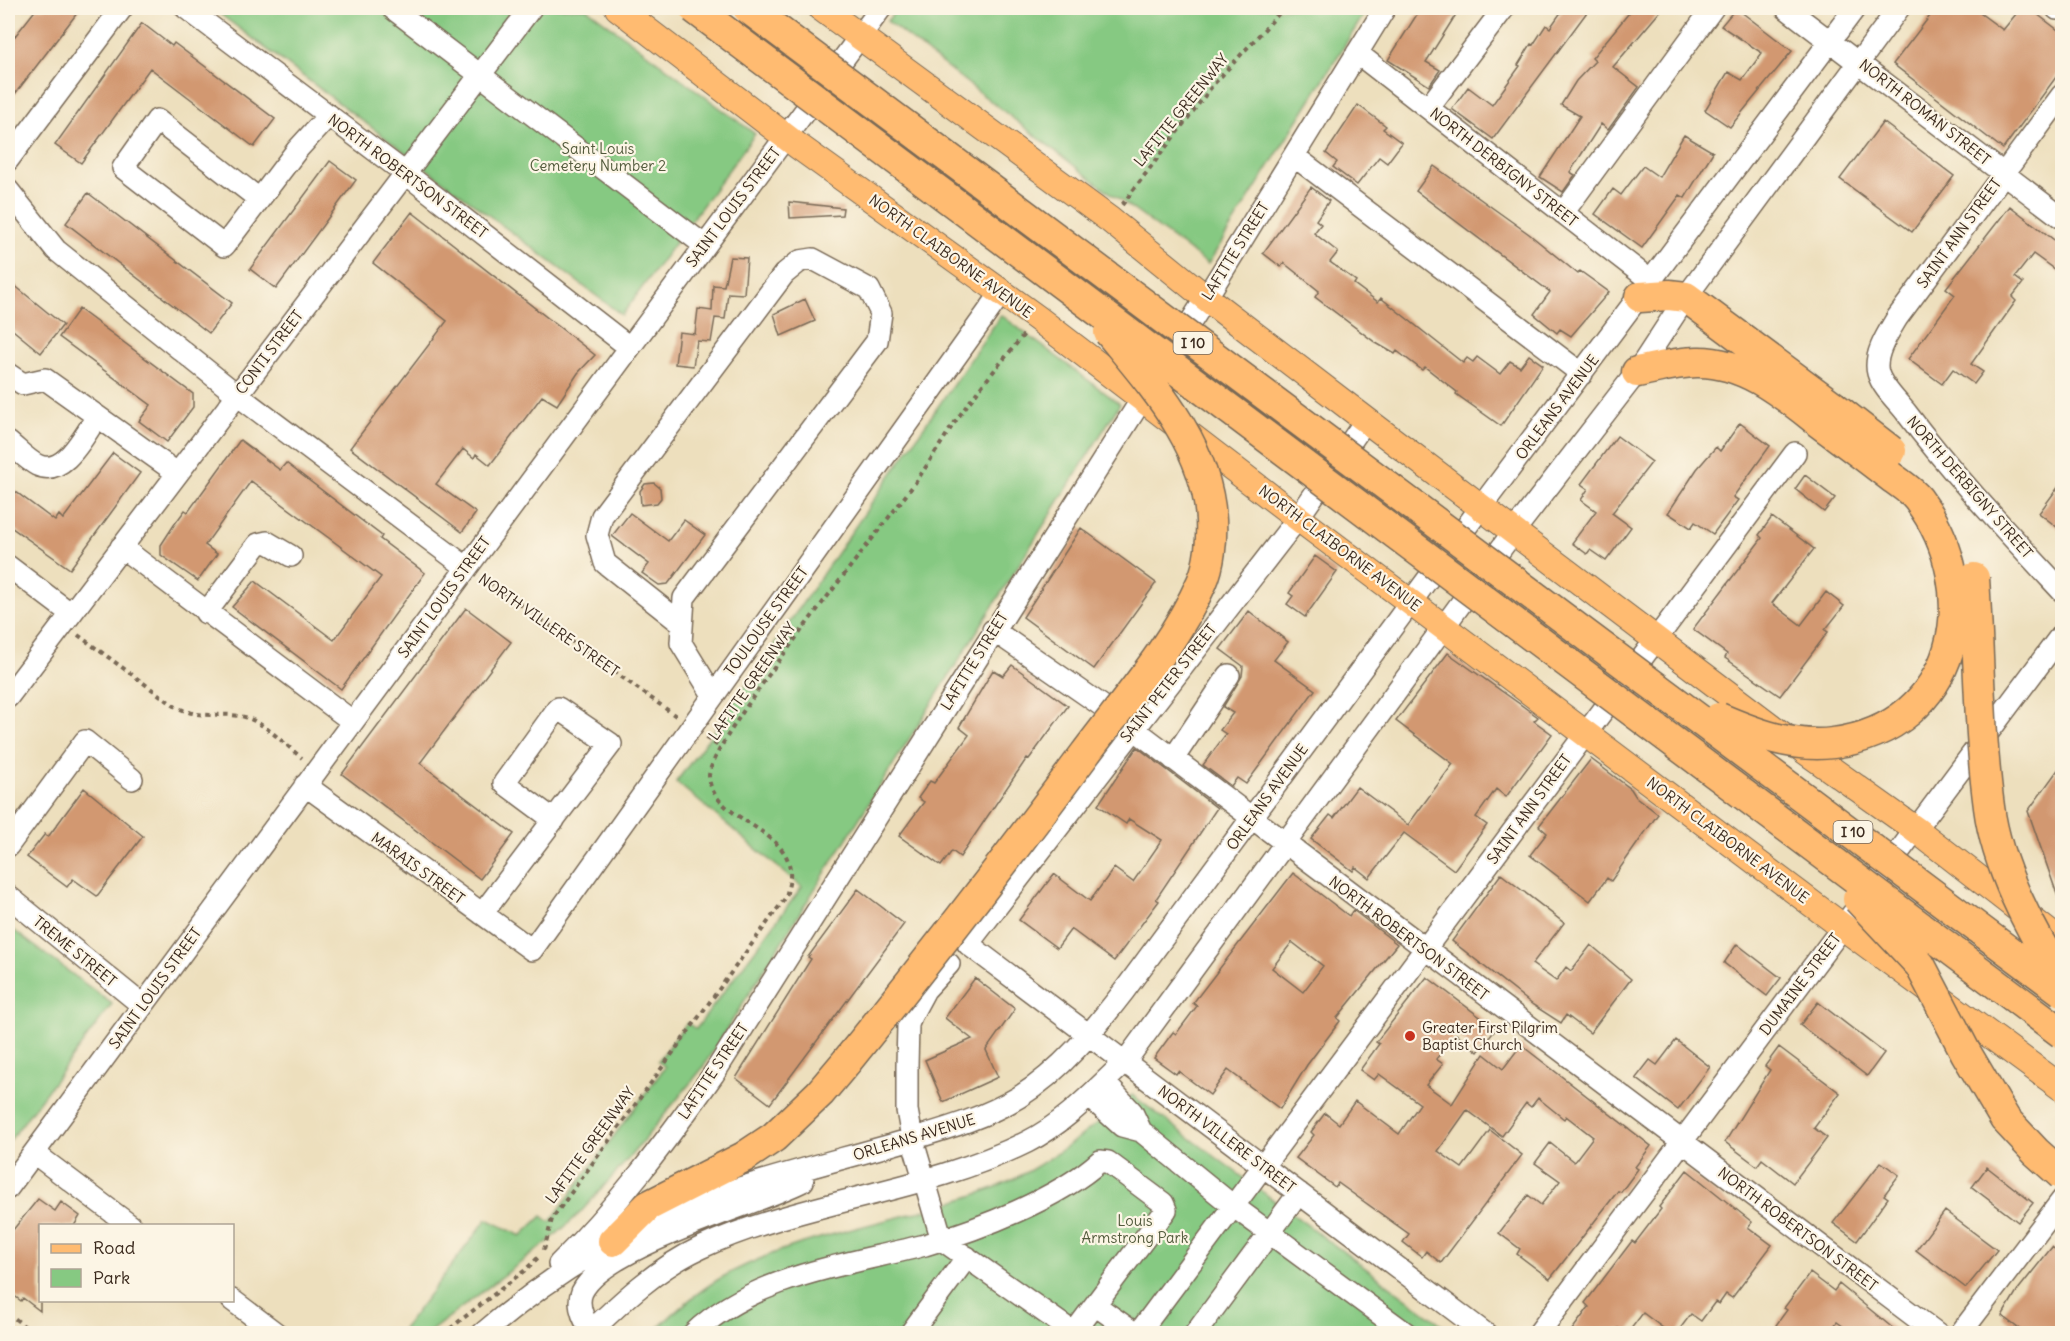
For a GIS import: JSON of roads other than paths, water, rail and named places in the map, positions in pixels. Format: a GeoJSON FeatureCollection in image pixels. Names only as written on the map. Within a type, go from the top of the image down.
{"type":"FeatureCollection","features":[{"type":"Feature","properties":{"kind":"highway","name":"I 10"},"geometry":{"type":"LineString","coordinates":[[694,8],[2062,1033]]}},
{"type":"Feature","properties":{"kind":"highway","name":"I 10"},"geometry":{"type":"LineString","coordinates":[[747,8],[1189,340],[1643,673],[2062,991]]}},
{"type":"Feature","properties":{"kind":"highway"},"geometry":{"type":"LineString","coordinates":[[1643,673],[1716,717],[1785,741],[1809,743],[1848,740],[1886,726],[1902,717],[1929,689],[1952,642],[1957,613],[1956,588],[1947,550],[1917,497],[1825,413],[1686,297],[1645,289]]}},
{"type":"Feature","properties":{"kind":"highway"},"geometry":{"type":"LineString","coordinates":[[613,1241],[648,1206],[744,1157],[774,1137],[820,1093],[960,922],[1168,643],[1203,580],[1210,553],[1212,521],[1209,498],[1180,423],[1081,297]]}},
{"type":"Feature","properties":{"kind":"highway"},"geometry":{"type":"LineString","coordinates":[[1637,372],[1697,362],[1734,367],[1825,413],[1918,475],[1944,505],[1965,547],[1974,577],[1989,809],[2000,852],[2015,890],[2044,952],[2062,978]]}},
{"type":"Feature","properties":{"kind":"highway"},"geometry":{"type":"LineString","coordinates":[[1782,822],[1886,926],[1920,965],[1966,1053],[2005,1119],[2036,1152],[2062,1174]]}},
{"type":"Feature","properties":{"kind":"main road","name":"NORTH CLAIBORNE AVENUE"},"geometry":{"type":"LineString","coordinates":[[618,8],[786,136],[1002,292],[1298,518],[1843,927],[2062,1088]]}},
{"type":"Feature","properties":{"kind":"main road"},"geometry":{"type":"LineString","coordinates":[[821,8],[1110,220],[1206,298],[1366,420],[1777,731],[1915,830],[2062,943]]}},
{"type":"Feature","properties":{"kind":"street"},"geometry":{"type":"LineString","coordinates":[[8,160],[122,8]]}},
{"type":"Feature","properties":{"kind":"street","name":"NORTH ROBERTSON STREET"},"geometry":{"type":"LineString","coordinates":[[186,8],[629,346]]}},
{"type":"Feature","properties":{"kind":"street"},"geometry":{"type":"LineString","coordinates":[[392,8],[704,245]]}},
{"type":"Feature","properties":{"kind":"street","name":"CONTI STREET"},"geometry":{"type":"LineString","coordinates":[[8,697],[531,8]]}},
{"type":"Feature","properties":{"kind":"street","name":"SAINT LOUIS STREET"},"geometry":{"type":"LineString","coordinates":[[8,1188],[629,346],[882,8]]}},
{"type":"Feature","properties":{"kind":"street","name":"LAFITTE STREET"},"geometry":{"type":"LineString","coordinates":[[532,1291],[590,1234],[690,1107],[1206,298],[1385,8]]}},
{"type":"Feature","properties":{"kind":"street"},"geometry":{"type":"LineString","coordinates":[[1428,108],[1504,8]]}},
{"type":"Feature","properties":{"kind":"street"},"geometry":{"type":"LineString","coordinates":[[1563,213],[1713,8]]}},
{"type":"Feature","properties":{"kind":"street","name":"NORTH ROMAN STREET"},"geometry":{"type":"LineString","coordinates":[[1786,8],[1859,61],[2062,218]]}},
{"type":"Feature","properties":{"kind":"street","name":"ORLEANS AVENUE"},"geometry":{"type":"LineString","coordinates":[[482,1334],[532,1291],[613,1241],[682,1208],[727,1192],[961,1124],[1020,1096],[1053,1072],[1090,1035],[1481,507],[1855,8]]}},
{"type":"Feature","properties":{"kind":"street"},"geometry":{"type":"LineString","coordinates":[[844,1159],[785,1190],[651,1241],[607,1267],[589,1281],[581,1294],[584,1318],[592,1332],[650,1280],[698,1249],[738,1232],[926,1180],[985,1161],[1029,1141],[1068,1115],[1125,1062],[1514,531],[1637,372],[1686,297],[1899,8]]}},
{"type":"Feature","properties":{"kind":"street","name":"NORTH DERBIGNY STREET"},"geometry":{"type":"LineString","coordinates":[[1357,53],[1563,213],[1645,289]]}},
{"type":"Feature","properties":{"kind":"street","name":"SAINT ANN STREET"},"geometry":{"type":"LineString","coordinates":[[1881,380],[1877,371],[1879,358],[1884,339],[1897,318],[2062,95]]}},
{"type":"Feature","properties":{"kind":"street"},"geometry":{"type":"LineString","coordinates":[[259,199],[157,120],[123,168],[224,246],[259,199],[329,115]]}},
{"type":"Feature","properties":{"kind":"street"},"geometry":{"type":"LineString","coordinates":[[1294,156],[1581,374]]}},
{"type":"Feature","properties":{"kind":"street","name":"NORTH VILLERE STREET"},"geometry":{"type":"LineString","coordinates":[[8,190],[56,250],[236,394],[466,567]]}},
{"type":"Feature","properties":{"kind":"street"},"geometry":{"type":"LineString","coordinates":[[682,624],[605,563],[597,535],[602,516],[784,274],[800,261],[813,258],[869,289],[881,313],[878,341],[684,598],[681,643],[713,695]]}},
{"type":"Feature","properties":{"kind":"street","name":"TOULOUSE STREET"},"geometry":{"type":"LineString","coordinates":[[532,950],[1002,292]]}},
{"type":"Feature","properties":{"kind":"street"},"geometry":{"type":"LineString","coordinates":[[8,374],[23,384],[45,379],[177,473]]}},
{"type":"Feature","properties":{"kind":"street","name":"NORTH DERBIGNY STREET"},"geometry":{"type":"LineString","coordinates":[[1881,380],[1981,503],[2062,591]]}},
{"type":"Feature","properties":{"kind":"street"},"geometry":{"type":"LineString","coordinates":[[8,442],[38,465],[50,468],[63,463],[98,417]]}},
{"type":"Feature","properties":{"kind":"street","name":"SAINT PETER STREET"},"geometry":{"type":"LineString","coordinates":[[968,944],[1133,728],[1298,518],[1366,420]]}},
{"type":"Feature","properties":{"kind":"street","name":"SAINT ANN STREET"},"geometry":{"type":"LineString","coordinates":[[1137,1334],[1795,453]]}},
{"type":"Feature","properties":{"kind":"street"},"geometry":{"type":"LineString","coordinates":[[206,613],[258,544],[267,542],[291,556]]}},
{"type":"Feature","properties":{"kind":"street"},"geometry":{"type":"LineString","coordinates":[[121,547],[352,721]]}},
{"type":"Feature","properties":{"kind":"street"},"geometry":{"type":"LineString","coordinates":[[8,566],[67,618]]}},
{"type":"Feature","properties":{"kind":"street","name":"NORTH ROBERTSON STREET"},"geometry":{"type":"LineString","coordinates":[[993,630],[1133,728],[1938,1334]]}},
{"type":"Feature","properties":{"kind":"street","name":"DUMAINE STREET"},"geometry":{"type":"LineString","coordinates":[[1538,1334],[2062,634]]}},
{"type":"Feature","properties":{"kind":"street"},"geometry":{"type":"LineString","coordinates":[[1173,759],[1229,675]]}},
{"type":"Feature","properties":{"kind":"street"},"geometry":{"type":"LineString","coordinates":[[482,914],[554,820],[611,744],[558,708],[504,783],[554,820]]}},
{"type":"Feature","properties":{"kind":"street"},"geometry":{"type":"LineString","coordinates":[[8,846],[85,741],[132,778]]}},
{"type":"Feature","properties":{"kind":"street","name":"MARAIS STREET"},"geometry":{"type":"LineString","coordinates":[[310,778],[482,914],[532,950]]}},
{"type":"Feature","properties":{"kind":"street","name":"TREME STREET"},"geometry":{"type":"LineString","coordinates":[[8,896],[142,1005]]}},
{"type":"Feature","properties":{"kind":"street","name":"NORTH VILLERE STREET"},"geometry":{"type":"LineString","coordinates":[[968,944],[1486,1334]]}},
{"type":"Feature","properties":{"kind":"street"},"geometry":{"type":"LineString","coordinates":[[693,1334],[718,1313],[768,1288],[942,1240],[992,1221],[1064,1187],[1100,1161],[1108,1162],[1163,1203],[1166,1210],[1079,1326],[1070,1330],[942,1240],[912,1138],[907,1110],[908,1025],[917,1002],[949,963]]}},
{"type":"Feature","properties":{"kind":"street"},"geometry":{"type":"LineString","coordinates":[[1096,1089],[1132,1112],[1141,1131],[1233,1206],[1407,1334]]}},
{"type":"Feature","properties":{"kind":"street"},"geometry":{"type":"LineString","coordinates":[[34,1153],[129,1224]]}},
{"type":"Feature","properties":{"kind":"street"},"geometry":{"type":"LineString","coordinates":[[1195,1334],[1299,1193]]}},
{"type":"Feature","properties":{"kind":"street"},"geometry":{"type":"LineString","coordinates":[[1960,1334],[2062,1200]]}},
{"type":"Feature","properties":{"kind":"street"},"geometry":{"type":"LineString","coordinates":[[910,1334],[967,1257]]}},
{"type":"Feature","properties":{"kind":"street"},"geometry":{"type":"LineString","coordinates":[[234,1302],[277,1334]]}},
{"type":"Feature","properties":{"kind":"street"},"geometry":{"type":"LineString","coordinates":[[1095,1305],[1137,1334]]}},
{"type":"Feature","properties":{"kind":"place","name":"Greater First Pilgrim Baptist Church"},"geometry":{"type":"Point","coordinates":[1410,1036]}},
{"type":"Feature","properties":{"kind":"park label","name":"Saint Louis Cemetery Number 2"},"geometry":{"type":"Point","coordinates":[598,156]}},
{"type":"Feature","properties":{"kind":"park label","name":"Louis Armstrong Park"},"geometry":{"type":"Point","coordinates":[1135,1228]}}]}
